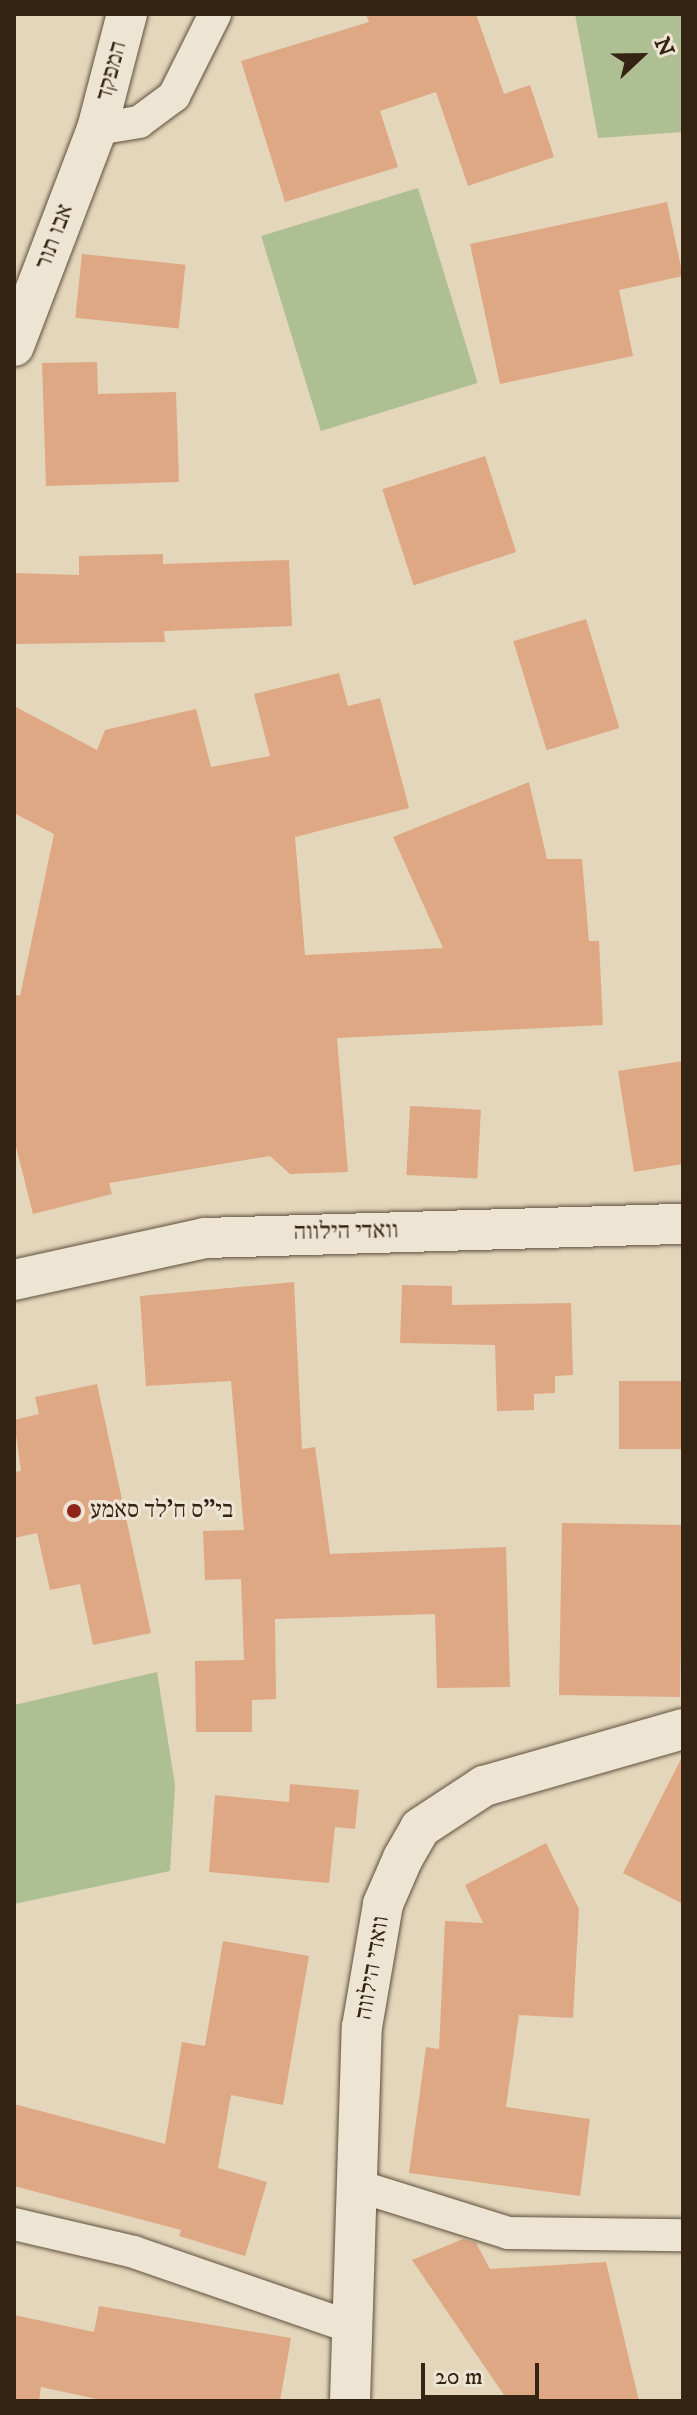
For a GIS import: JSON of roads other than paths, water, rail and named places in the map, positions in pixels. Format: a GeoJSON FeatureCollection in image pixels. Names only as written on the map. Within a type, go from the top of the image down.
{"type":"FeatureCollection","features":[{"type":"Feature","properties":{"kind":"street","name":"המפקד"},"geometry":{"type":"LineString","coordinates":[[97,129],[127,14]]}},
{"type":"Feature","properties":{"kind":"street"},"geometry":{"type":"LineString","coordinates":[[97,129],[139,122],[174,96],[215,14]]}},
{"type":"Feature","properties":{"kind":"street","name":"אבו תור"},"geometry":{"type":"LineString","coordinates":[[14,346],[97,129]]}},
{"type":"Feature","properties":{"kind":"street","name":"וואדי הילווה"},"geometry":{"type":"LineString","coordinates":[[14,1280],[205,1238],[683,1224]]}},
{"type":"Feature","properties":{"kind":"street","name":"וואדי הילווה"},"geometry":{"type":"LineString","coordinates":[[350,2401],[362,2027],[383,1904],[420,1828],[452,1802],[523,1770],[683,1729]]}},
{"type":"Feature","properties":{"kind":"street"},"geometry":{"type":"LineString","coordinates":[[355,2185],[508,2233],[683,2235]]}},
{"type":"Feature","properties":{"kind":"street"},"geometry":{"type":"LineString","coordinates":[[14,2224],[134,2252],[350,2327]]}},
{"type":"Feature","properties":{"kind":"place","name":"בי\"ס ח'לד סאמע"},"geometry":{"type":"Point","coordinates":[74,1511]}}]}
